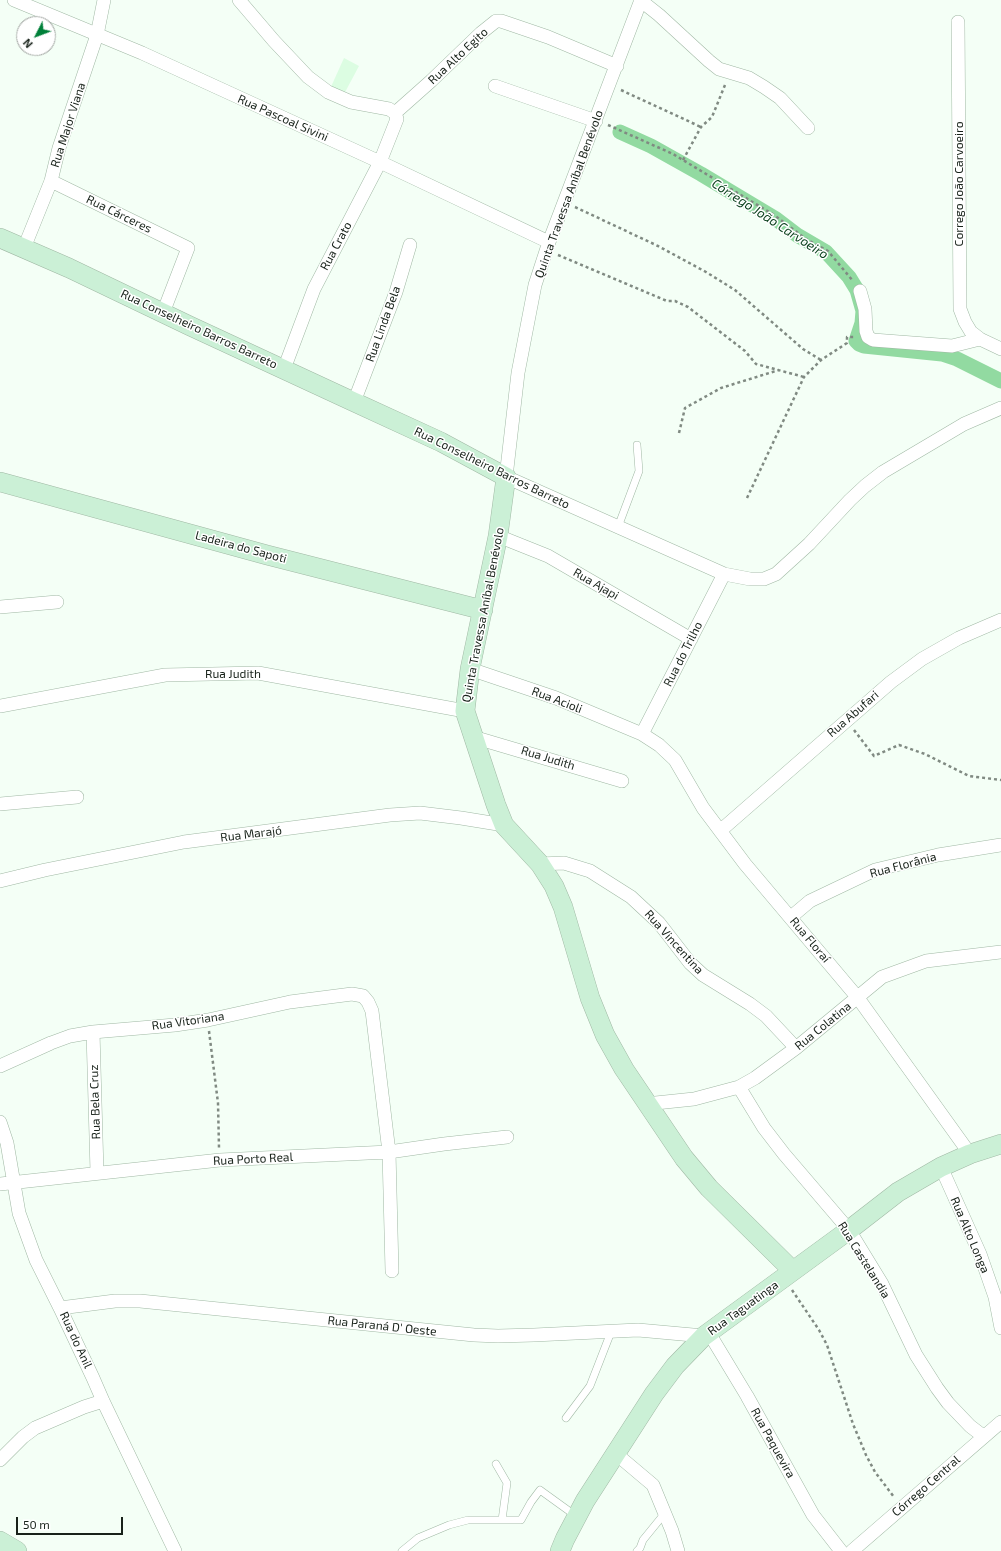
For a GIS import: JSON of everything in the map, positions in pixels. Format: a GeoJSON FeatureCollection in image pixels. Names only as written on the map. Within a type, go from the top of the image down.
{"type":"FeatureCollection","features":[{"type":"Feature","properties":{"kind":"street","name":"Rua Pascoal Sivini"},"geometry":{"type":"LineString","coordinates":[[14,0],[142,53],[380,162],[548,246]]}},
{"type":"Feature","properties":{"kind":"street","name":"Rua Major Viana"},"geometry":{"type":"LineString","coordinates":[[24,248],[51,180],[97,35],[104,0]]}},
{"type":"Feature","properties":{"kind":"street"},"geometry":{"type":"LineString","coordinates":[[239,0],[274,41],[308,77],[328,92],[351,102],[389,109],[395,112]]}},
{"type":"Feature","properties":{"kind":"street"},"geometry":{"type":"LineString","coordinates":[[641,0],[660,15],[719,69],[749,78],[764,87],[780,98],[808,128]]}},
{"type":"Feature","properties":{"kind":"street","name":"Quinta Travessa Aníbal Benévolo"},"geometry":{"type":"LineString","coordinates":[[641,0],[548,246],[535,285],[518,373],[498,536],[470,670],[465,711],[504,825],[540,864],[554,886],[563,907],[590,998],[605,1035],[624,1069],[646,1104],[684,1158],[709,1188],[789,1274]]}},
{"type":"Feature","properties":{"kind":"street","name":"Rua Alto Egito"},"geometry":{"type":"LineString","coordinates":[[395,112],[431,81],[481,33],[496,22],[501,21],[548,37],[616,66]]}},
{"type":"Feature","properties":{"kind":"street","name":"Corrego João Carvoeiro"},"geometry":{"type":"LineString","coordinates":[[958,22],[960,309],[964,322],[971,332],[980,339],[1001,349]]}},
{"type":"Feature","properties":{"kind":"street"},"geometry":{"type":"LineString","coordinates":[[495,86],[596,121]]}},
{"type":"Feature","properties":{"kind":"street","name":"Rua Crato"},"geometry":{"type":"LineString","coordinates":[[284,369],[314,289],[380,162],[395,127],[397,119],[395,112]]}},
{"type":"Feature","properties":{"kind":"street","name":"Rua Cárceres"},"geometry":{"type":"LineString","coordinates":[[51,180],[188,248],[163,313]]}},
{"type":"Feature","properties":{"kind":"street","name":"Rua Conselheiro Barros Barreto"},"geometry":{"type":"LineString","coordinates":[[0,238],[69,268],[441,442],[506,477],[724,574],[750,579],[764,579],[776,574],[809,544],[850,500],[883,472],[964,424],[1001,408]]}},
{"type":"Feature","properties":{"kind":"street","name":"Rua Linda Bela"},"geometry":{"type":"LineString","coordinates":[[354,402],[396,292],[410,245]]}},
{"type":"Feature","properties":{"kind":"street"},"geometry":{"type":"LineString","coordinates":[[860,291],[864,304],[866,331],[868,337],[872,340],[952,346],[980,339]]}},
{"type":"Feature","properties":{"kind":"street","name":"Ladeira do Sapoti"},"geometry":{"type":"LineString","coordinates":[[0,482],[267,555],[483,610]]}},
{"type":"Feature","properties":{"kind":"street","name":"Rua Ajapi"},"geometry":{"type":"LineString","coordinates":[[498,536],[548,556],[691,639]]}},
{"type":"Feature","properties":{"kind":"street","name":"Rua do Trilho"},"geometry":{"type":"LineString","coordinates":[[642,734],[724,574]]}},
{"type":"Feature","properties":{"kind":"street"},"geometry":{"type":"LineString","coordinates":[[0,607],[57,602]]}},
{"type":"Feature","properties":{"kind":"street","name":"Rua Abufari"},"geometry":{"type":"LineString","coordinates":[[720,831],[891,682],[922,659],[959,638],[1001,620]]}},
{"type":"Feature","properties":{"kind":"street","name":"Rua Acioli"},"geometry":{"type":"LineString","coordinates":[[470,670],[556,698],[642,734]]}},
{"type":"Feature","properties":{"kind":"street","name":"Rua Judith"},"geometry":{"type":"LineString","coordinates":[[0,706],[165,675],[258,673],[465,711]]}},
{"type":"Feature","properties":{"kind":"street","name":"Rua Floraí"},"geometry":{"type":"LineString","coordinates":[[642,734],[659,745],[675,760],[703,808],[720,831],[745,864],[858,998],[970,1154]]}},
{"type":"Feature","properties":{"kind":"street","name":"Rua Judith"},"geometry":{"type":"LineString","coordinates":[[473,736],[622,781]]}},
{"type":"Feature","properties":{"kind":"street"},"geometry":{"type":"LineString","coordinates":[[0,804],[77,797]]}},
{"type":"Feature","properties":{"kind":"street","name":"Rua Marajó"},"geometry":{"type":"LineString","coordinates":[[0,881],[45,870],[184,842],[390,816],[420,814],[461,818],[504,825]]}},
{"type":"Feature","properties":{"kind":"street","name":"Rua Florânia"},"geometry":{"type":"LineString","coordinates":[[791,917],[810,902],[875,870],[938,855],[1001,845]]}},
{"type":"Feature","properties":{"kind":"street","name":"Rua Vincentina"},"geometry":{"type":"LineString","coordinates":[[540,864],[564,863],[590,871],[631,897],[659,923],[690,963],[703,975],[750,1004],[766,1016],[796,1048]]}},
{"type":"Feature","properties":{"kind":"street","name":"Rua Colatina"},"geometry":{"type":"LineString","coordinates":[[646,1104],[694,1099],[739,1087],[755,1078],[796,1048],[882,977],[926,961],[1001,952]]}},
{"type":"Feature","properties":{"kind":"street","name":"Rua Vitoriana"},"geometry":{"type":"LineString","coordinates":[[0,1066],[70,1036],[93,1032],[174,1025],[208,1020],[290,1002],[352,994],[362,996],[368,1002],[372,1011],[389,1152]]}},
{"type":"Feature","properties":{"kind":"street","name":"Rua Bela Cruz"},"geometry":{"type":"LineString","coordinates":[[93,1032],[97,1172]]}},
{"type":"Feature","properties":{"kind":"street","name":"Rua Castelandia"},"geometry":{"type":"LineString","coordinates":[[739,1087],[768,1133],[849,1230],[882,1284],[924,1370],[948,1403],[970,1426],[983,1436]]}},
{"type":"Feature","properties":{"kind":"street","name":"Rua do Anil"},"geometry":{"type":"LineString","coordinates":[[0,1122],[7,1143],[15,1182],[19,1213],[36,1260],[175,1551]]}},
{"type":"Feature","properties":{"kind":"street","name":"Rua Porto Real"},"geometry":{"type":"LineString","coordinates":[[0,1184],[97,1172],[220,1160],[389,1152],[507,1137]]}},
{"type":"Feature","properties":{"kind":"street","name":"Rua Taguatinga"},"geometry":{"type":"LineString","coordinates":[[560,1551],[576,1516],[654,1394],[671,1371],[706,1334],[849,1230],[898,1192],[941,1167],[970,1154],[1001,1144]]}},
{"type":"Feature","properties":{"kind":"street"},"geometry":{"type":"LineString","coordinates":[[389,1152],[392,1271]]}},
{"type":"Feature","properties":{"kind":"street","name":"Rua Alto Longa"},"geometry":{"type":"LineString","coordinates":[[941,1167],[980,1254],[994,1297],[1001,1328]]}},
{"type":"Feature","properties":{"kind":"street","name":"Rua Paraná D' Oeste"},"geometry":{"type":"LineString","coordinates":[[60,1308],[115,1301],[140,1301],[474,1335],[498,1336],[638,1330],[706,1334]]}},
{"type":"Feature","properties":{"kind":"street","name":"Rua Paquevira"},"geometry":{"type":"LineString","coordinates":[[706,1334],[747,1396],[813,1515],[841,1551]]}},
{"type":"Feature","properties":{"kind":"street"},"geometry":{"type":"LineString","coordinates":[[0,1460],[23,1436],[35,1428],[84,1407],[103,1401]]}},
{"type":"Feature","properties":{"kind":"street","name":"Córrego Central"},"geometry":{"type":"LineString","coordinates":[[852,1551],[1001,1422]]}},
{"type":"Feature","properties":{"kind":"street"},"geometry":{"type":"LineString","coordinates":[[616,1453],[653,1485],[665,1513],[678,1551]]}},
{"type":"Feature","properties":{"kind":"street"},"geometry":{"type":"LineString","coordinates":[[0,1541],[17,1551]]}},
{"type":"Feature","properties":{"kind":"lane"},"geometry":{"type":"LineString","coordinates":[[618,527],[639,471],[637,445]]}},
{"type":"Feature","properties":{"kind":"lane"},"geometry":{"type":"LineString","coordinates":[[566,1418],[590,1386],[611,1332]]}},
{"type":"Feature","properties":{"kind":"lane"},"geometry":{"type":"LineString","coordinates":[[496,1464],[507,1483],[502,1520]]}},
{"type":"Feature","properties":{"kind":"lane"},"geometry":{"type":"LineString","coordinates":[[402,1551],[418,1538],[449,1525],[468,1520],[521,1520],[540,1490],[576,1516]]}},
{"type":"Feature","properties":{"kind":"lane"},"geometry":{"type":"LineString","coordinates":[[637,1551],[643,1540],[665,1513]]}},
{"type":"Feature","properties":{"kind":"path"},"geometry":{"type":"LineString","coordinates":[[683,160],[701,127],[712,117],[730,72]]}},
{"type":"Feature","properties":{"kind":"path"},"geometry":{"type":"LineString","coordinates":[[610,84],[701,127]]}},
{"type":"Feature","properties":{"kind":"path"},"geometry":{"type":"LineString","coordinates":[[596,121],[626,132],[683,160],[774,215],[806,239],[828,251],[860,291]]}},
{"type":"Feature","properties":{"kind":"path"},"geometry":{"type":"LineString","coordinates":[[564,203],[658,246],[706,272],[735,290],[803,349],[821,360]]}},
{"type":"Feature","properties":{"kind":"path"},"geometry":{"type":"LineString","coordinates":[[548,246],[666,301],[675,301],[688,307],[745,351],[756,364],[804,376]]}},
{"type":"Feature","properties":{"kind":"path"},"geometry":{"type":"LineString","coordinates":[[747,498],[804,376],[821,360],[846,343],[847,337]]}},
{"type":"Feature","properties":{"kind":"path"},"geometry":{"type":"LineString","coordinates":[[679,433],[685,408],[721,388],[780,370]]}},
{"type":"Feature","properties":{"kind":"path"},"geometry":{"type":"LineString","coordinates":[[846,720],[874,756],[900,745],[925,754],[969,776],[1001,780]]}},
{"type":"Feature","properties":{"kind":"path"},"geometry":{"type":"LineString","coordinates":[[208,1020],[218,1102],[220,1160]]}},
{"type":"Feature","properties":{"kind":"path"},"geometry":{"type":"LineString","coordinates":[[789,1274],[827,1345],[866,1455],[875,1472],[889,1492],[903,1507]]}},
{"type":"Feature","properties":{"kind":"shaded area"},"geometry":{"type":"Polygon","coordinates":[[[344,58],[359,66],[343,96],[330,89],[344,58]]]}},
{"type":"Feature","properties":{"kind":"waterway","name":"Córrego João Carvoeiro"},"geometry":{"type":"LineString","coordinates":[[620,132],[651,146],[701,174],[776,219],[797,235],[826,252],[849,277],[857,290],[863,311],[862,323],[856,341],[859,344],[864,346],[942,354],[957,359],[1001,381]]}}]}
